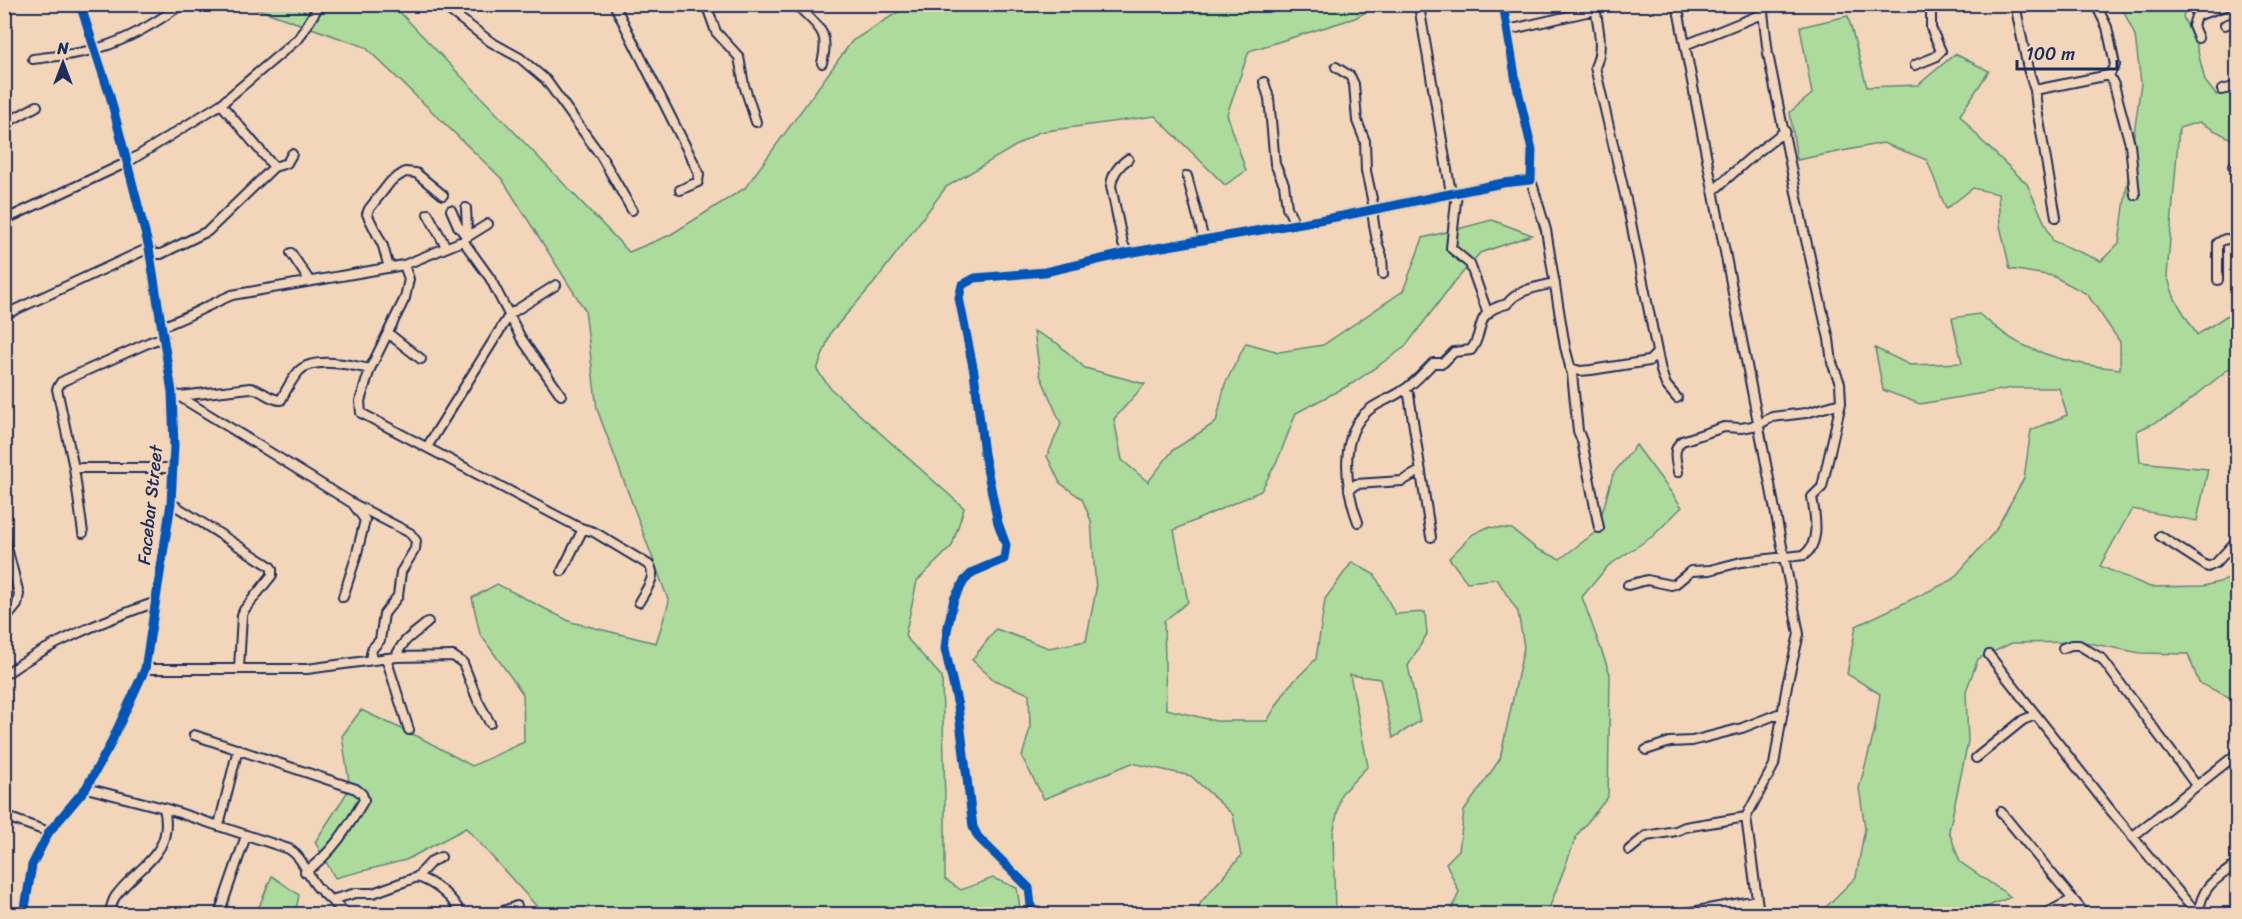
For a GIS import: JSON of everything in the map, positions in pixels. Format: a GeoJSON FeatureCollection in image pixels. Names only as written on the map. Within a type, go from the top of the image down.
{"type":"FeatureCollection","features":[{"type":"Feature","properties":{"kind":"street","name":"Facebar Street"},"geometry":{"type":"LineString","coordinates":[[24,915],[32,865],[49,832],[86,788],[109,747],[145,669],[171,503],[176,394],[149,248],[128,162],[96,49],[80,4]]}},
{"type":"Feature","properties":{"kind":"street"},"geometry":{"type":"LineString","coordinates":[[33,59],[96,49],[124,40],[183,4]]}},
{"type":"Feature","properties":{"kind":"street"},"geometry":{"type":"LineString","coordinates":[[4,220],[128,162],[221,104],[299,38],[320,4]]}},
{"type":"Feature","properties":{"kind":"street"},"geometry":{"type":"LineString","coordinates":[[441,4],[491,42],[520,58],[546,80],[601,156],[632,210]]}},
{"type":"Feature","properties":{"kind":"street"},"geometry":{"type":"LineString","coordinates":[[614,4],[699,174],[698,182],[680,190]]}},
{"type":"Feature","properties":{"kind":"street"},"geometry":{"type":"LineString","coordinates":[[706,4],[716,32],[739,57],[744,85],[756,122]]}},
{"type":"Feature","properties":{"kind":"street"},"geometry":{"type":"LineString","coordinates":[[796,4],[821,29],[825,46],[822,63]]}},
{"type":"Feature","properties":{"kind":"street"},"geometry":{"type":"LineString","coordinates":[[1503,4],[1516,82],[1532,150],[1531,180],[1546,230],[1570,368],[1578,431],[1599,528]]}},
{"type":"Feature","properties":{"kind":"street"},"geometry":{"type":"LineString","coordinates":[[1677,4],[1799,634],[1774,765],[1746,817],[1759,915]]}},
{"type":"Feature","properties":{"kind":"street"},"geometry":{"type":"LineString","coordinates":[[1628,585],[1647,580],[1671,585],[1691,571],[1710,570],[1724,565],[1784,556],[1804,555],[1810,549],[1816,518],[1812,497],[1822,487],[1841,403],[1840,383],[1832,363],[1829,339],[1803,227],[1768,54],[1762,4]]}},
{"type":"Feature","properties":{"kind":"street"},"geometry":{"type":"LineString","coordinates":[[1915,65],[1935,57],[1941,51],[1931,28],[1931,4]]}},
{"type":"Feature","properties":{"kind":"street"},"geometry":{"type":"LineString","coordinates":[[2015,4],[2028,69],[2035,90],[2056,217]]}},
{"type":"Feature","properties":{"kind":"street"},"geometry":{"type":"LineString","coordinates":[[2198,38],[2193,26],[2196,16],[2230,4]]}},
{"type":"Feature","properties":{"kind":"street"},"geometry":{"type":"LineString","coordinates":[[1419,6],[1454,193],[1451,248],[1470,264],[1488,314]]}},
{"type":"Feature","properties":{"kind":"street"},"geometry":{"type":"LineString","coordinates":[[1508,30],[1595,7],[1600,33],[1599,58],[1595,67],[1628,208],[1656,354],[1666,385],[1677,398]]}},
{"type":"Feature","properties":{"kind":"street"},"geometry":{"type":"LineString","coordinates":[[2035,90],[2109,75],[2115,65],[2107,27],[2098,9]]}},
{"type":"Feature","properties":{"kind":"street"},"geometry":{"type":"LineString","coordinates":[[1685,45],[1762,14]]}},
{"type":"Feature","properties":{"kind":"street"},"geometry":{"type":"LineString","coordinates":[[2224,25],[2238,20]]}},
{"type":"Feature","properties":{"kind":"street"},"geometry":{"type":"LineString","coordinates":[[1336,67],[1350,76],[1354,84],[1357,121],[1365,141],[1365,163],[1374,208],[1372,218],[1382,256],[1383,274]]}},
{"type":"Feature","properties":{"kind":"street"},"geometry":{"type":"LineString","coordinates":[[2109,75],[2114,85],[2130,144],[2135,195]]}},
{"type":"Feature","properties":{"kind":"street"},"geometry":{"type":"LineString","coordinates":[[1264,82],[1269,98],[1275,164],[1284,184],[1287,207],[1294,222]]}},
{"type":"Feature","properties":{"kind":"street"},"geometry":{"type":"LineString","coordinates":[[2222,90],[2238,86]]}},
{"type":"Feature","properties":{"kind":"street"},"geometry":{"type":"LineString","coordinates":[[221,104],[274,167]]}},
{"type":"Feature","properties":{"kind":"street"},"geometry":{"type":"LineString","coordinates":[[4,124],[37,106]]}},
{"type":"Feature","properties":{"kind":"street"},"geometry":{"type":"LineString","coordinates":[[1713,191],[1785,130]]}},
{"type":"Feature","properties":{"kind":"street"},"geometry":{"type":"LineString","coordinates":[[4,315],[149,248],[155,254],[161,254],[208,231],[274,167],[287,163],[292,154]]}},
{"type":"Feature","properties":{"kind":"street"},"geometry":{"type":"LineString","coordinates":[[1128,159],[1116,169],[1111,186],[1123,244],[1128,253]]}},
{"type":"Feature","properties":{"kind":"street"},"geometry":{"type":"LineString","coordinates":[[389,268],[383,246],[367,214],[369,209],[391,181],[405,172],[416,173],[443,195]]}},
{"type":"Feature","properties":{"kind":"street"},"geometry":{"type":"LineString","coordinates":[[1187,176],[1204,240]]}},
{"type":"Feature","properties":{"kind":"street"},"geometry":{"type":"LineString","coordinates":[[1028,915],[1031,906],[1029,888],[978,837],[973,827],[958,706],[945,649],[946,631],[954,599],[964,581],[973,572],[1004,559],[1006,545],[998,523],[984,454],[974,372],[959,298],[962,285],[975,278],[1045,272],[1128,253],[1294,222],[1341,216],[1503,183],[1531,180]]}},
{"type":"Feature","properties":{"kind":"street"},"geometry":{"type":"LineString","coordinates":[[465,240],[466,208]]}},
{"type":"Feature","properties":{"kind":"street"},"geometry":{"type":"LineString","coordinates":[[451,210],[465,240],[490,278],[521,338],[561,395]]}},
{"type":"Feature","properties":{"kind":"street"},"geometry":{"type":"LineString","coordinates":[[428,214],[446,247]]}},
{"type":"Feature","properties":{"kind":"street"},"geometry":{"type":"LineString","coordinates":[[162,326],[194,314],[211,303],[232,295],[404,265],[465,240],[488,224]]}},
{"type":"Feature","properties":{"kind":"street"},"geometry":{"type":"LineString","coordinates":[[2218,280],[2218,243],[2225,239],[2238,240]]}},
{"type":"Feature","properties":{"kind":"street"},"geometry":{"type":"LineString","coordinates":[[291,253],[309,280]]}},
{"type":"Feature","properties":{"kind":"street"},"geometry":{"type":"LineString","coordinates":[[404,265],[409,279],[405,298],[370,369],[360,401],[362,412],[594,532],[650,565],[653,575],[639,602]]}},
{"type":"Feature","properties":{"kind":"street"},"geometry":{"type":"LineString","coordinates":[[1358,522],[1347,476],[1349,447],[1358,423],[1369,409],[1404,390],[1433,363],[1443,363],[1454,352],[1471,350],[1477,342],[1480,321],[1499,306],[1507,304],[1512,297],[1538,286],[1555,283]]}},
{"type":"Feature","properties":{"kind":"street"},"geometry":{"type":"LineString","coordinates":[[428,447],[510,314],[556,285]]}},
{"type":"Feature","properties":{"kind":"street"},"geometry":{"type":"LineString","coordinates":[[389,334],[421,359]]}},
{"type":"Feature","properties":{"kind":"street"},"geometry":{"type":"LineString","coordinates":[[84,533],[58,385],[164,337]]}},
{"type":"Feature","properties":{"kind":"street"},"geometry":{"type":"LineString","coordinates":[[1570,368],[1580,371],[1647,362],[1656,354]]}},
{"type":"Feature","properties":{"kind":"street"},"geometry":{"type":"LineString","coordinates":[[1647,362],[1661,371]]}},
{"type":"Feature","properties":{"kind":"street"},"geometry":{"type":"LineString","coordinates":[[176,394],[250,388],[259,389],[273,399],[281,400],[297,373],[308,365],[348,364],[370,369]]}},
{"type":"Feature","properties":{"kind":"street"},"geometry":{"type":"LineString","coordinates":[[1404,390],[1409,396],[1431,537]]}},
{"type":"Feature","properties":{"kind":"street"},"geometry":{"type":"LineString","coordinates":[[176,394],[352,503],[410,533],[416,541],[401,572],[398,596],[384,614],[380,640],[372,649],[370,660]]}},
{"type":"Feature","properties":{"kind":"street"},"geometry":{"type":"LineString","coordinates":[[1678,472],[1675,451],[1677,445],[1682,441],[1724,426],[1742,428],[1758,425],[1772,417],[1806,413],[1841,403]]}},
{"type":"Feature","properties":{"kind":"street"},"geometry":{"type":"LineString","coordinates":[[74,468],[173,468]]}},
{"type":"Feature","properties":{"kind":"street"},"geometry":{"type":"LineString","coordinates":[[1349,490],[1356,484],[1402,481],[1420,471]]}},
{"type":"Feature","properties":{"kind":"street"},"geometry":{"type":"LineString","coordinates":[[171,503],[272,569],[272,575],[242,615],[239,668]]}},
{"type":"Feature","properties":{"kind":"street"},"geometry":{"type":"LineString","coordinates":[[343,597],[356,557],[364,520],[352,503]]}},
{"type":"Feature","properties":{"kind":"street"},"geometry":{"type":"LineString","coordinates":[[562,572],[583,528]]}},
{"type":"Feature","properties":{"kind":"street"},"geometry":{"type":"LineString","coordinates":[[4,536],[19,594],[17,605],[4,621]]}},
{"type":"Feature","properties":{"kind":"street"},"geometry":{"type":"LineString","coordinates":[[2160,536],[2208,567],[2216,563],[2238,539]]}},
{"type":"Feature","properties":{"kind":"street"},"geometry":{"type":"LineString","coordinates":[[4,675],[25,660],[111,618],[156,602]]}},
{"type":"Feature","properties":{"kind":"street"},"geometry":{"type":"LineString","coordinates":[[396,657],[408,637],[417,633],[428,622]]}},
{"type":"Feature","properties":{"kind":"street"},"geometry":{"type":"LineString","coordinates":[[2063,648],[2079,645],[2102,659],[2196,785]]}},
{"type":"Feature","properties":{"kind":"street"},"geometry":{"type":"LineString","coordinates":[[1989,655],[2132,837],[2197,915]]}},
{"type":"Feature","properties":{"kind":"street"},"geometry":{"type":"LineString","coordinates":[[145,669],[323,668],[396,657],[453,656],[459,659],[490,723]]}},
{"type":"Feature","properties":{"kind":"street"},"geometry":{"type":"LineString","coordinates":[[386,658],[409,730]]}},
{"type":"Feature","properties":{"kind":"street"},"geometry":{"type":"LineString","coordinates":[[1646,750],[1670,742],[1692,741],[1742,728],[1783,712]]}},
{"type":"Feature","properties":{"kind":"street"},"geometry":{"type":"LineString","coordinates":[[1976,758],[2023,720],[2036,715]]}},
{"type":"Feature","properties":{"kind":"street"},"geometry":{"type":"LineString","coordinates":[[194,735],[356,789],[362,794],[364,800],[336,844],[317,864],[305,872]]}},
{"type":"Feature","properties":{"kind":"street"},"geometry":{"type":"LineString","coordinates":[[219,825],[238,749]]}},
{"type":"Feature","properties":{"kind":"street"},"geometry":{"type":"LineString","coordinates":[[2132,837],[2238,753]]}},
{"type":"Feature","properties":{"kind":"street"},"geometry":{"type":"LineString","coordinates":[[86,788],[164,808],[289,849],[300,857],[305,872],[317,887],[347,915]]}},
{"type":"Feature","properties":{"kind":"street"},"geometry":{"type":"LineString","coordinates":[[109,915],[116,896],[159,850],[167,827],[164,808]]}},
{"type":"Feature","properties":{"kind":"street"},"geometry":{"type":"LineString","coordinates":[[2001,812],[2085,915]]}},
{"type":"Feature","properties":{"kind":"street"},"geometry":{"type":"LineString","coordinates":[[4,816],[49,832]]}},
{"type":"Feature","properties":{"kind":"street"},"geometry":{"type":"LineString","coordinates":[[1629,850],[1646,836],[1746,817]]}},
{"type":"Feature","properties":{"kind":"street"},"geometry":{"type":"LineString","coordinates":[[219,915],[246,836]]}},
{"type":"Feature","properties":{"kind":"street"},"geometry":{"type":"LineString","coordinates":[[331,900],[356,893],[373,893],[417,877],[432,861],[441,857]]}},
{"type":"Feature","properties":{"kind":"street"},"geometry":{"type":"LineString","coordinates":[[2197,915],[2205,888],[2238,863]]}},
{"type":"Feature","properties":{"kind":"street"},"geometry":{"type":"LineString","coordinates":[[417,877],[443,892],[454,903],[461,915]]}},
{"type":"Feature","properties":{"kind":"street"},"geometry":{"type":"LineString","coordinates":[[2045,915],[2073,899]]}},
{"type":"Feature","properties":{"kind":"street"},"geometry":{"type":"LineString","coordinates":[[1681,915],[1757,900]]}},
{"type":"Feature","properties":{"kind":"street"},"geometry":{"type":"LineString","coordinates":[[495,915],[517,906]]}},
{"type":"Feature","properties":{"kind":"green space"},"geometry":{"type":"Polygon","coordinates":[[[246,5],[393,5],[629,252],[670,235],[745,188],[852,41],[909,5],[1378,5],[1355,18],[1249,51],[1227,114],[1246,171],[1225,185],[1155,116],[1039,132],[946,187],[874,283],[831,332],[817,370],[831,389],[964,508],[952,546],[917,581],[905,636],[942,677],[945,879],[961,890],[993,878],[1017,888],[1021,914],[540,914],[540,910],[466,828],[406,860],[335,878],[315,842],[350,788],[342,736],[361,710],[419,737],[472,766],[524,742],[523,694],[480,634],[472,598],[497,584],[571,622],[656,643],[669,602],[597,409],[585,310],[502,179],[365,47],[246,5]]]}},
{"type":"Feature","properties":{"kind":"green space"},"geometry":{"type":"Polygon","coordinates":[[[2121,5],[2186,5],[2183,17],[2196,43],[2205,81],[2216,95],[2237,92],[2237,136],[2231,139],[2199,122],[2179,128],[2167,276],[2175,299],[2197,335],[2237,309],[2237,362],[2173,414],[2137,431],[2140,462],[2208,469],[2197,521],[2132,509],[2100,566],[2150,587],[2204,586],[2237,577],[2237,701],[2199,683],[2188,654],[2140,653],[2084,642],[2012,643],[1978,659],[1966,691],[1968,742],[1949,831],[1960,862],[2011,897],[1969,914],[1819,914],[1856,877],[1865,828],[1859,788],[1874,733],[1880,694],[1847,674],[1856,626],[1952,580],[1995,531],[2024,478],[2031,430],[2067,415],[2059,388],[2013,388],[1920,404],[1883,390],[1875,348],[1910,365],[1962,363],[1952,318],[1979,314],[2021,344],[2057,358],[2082,364],[2120,369],[2120,342],[2087,294],[2053,276],[2010,269],[2000,226],[1998,194],[1973,188],[1946,209],[1927,160],[1883,143],[1797,160],[1790,112],[1812,94],[1800,27],[1848,16],[1867,87],[1918,85],[1955,54],[1989,71],[1960,115],[1981,140],[2027,184],[2053,241],[2101,261],[2119,243],[2141,83],[2135,36],[2121,5]]]}},
{"type":"Feature","properties":{"kind":"green space"},"geometry":{"type":"Polygon","coordinates":[[[1492,220],[1532,235],[1480,253],[1451,286],[1405,347],[1353,383],[1296,413],[1279,457],[1261,491],[1174,530],[1188,602],[1164,621],[1166,709],[1216,721],[1267,721],[1288,687],[1316,659],[1325,599],[1352,562],[1375,575],[1395,614],[1425,612],[1427,634],[1408,666],[1420,721],[1393,738],[1380,679],[1350,675],[1368,766],[1341,794],[1333,834],[1335,914],[1196,914],[1201,902],[1241,856],[1233,815],[1191,776],[1132,763],[1044,799],[1022,757],[1030,728],[1029,694],[994,680],[972,660],[996,629],[1049,648],[1086,641],[1096,590],[1091,521],[1082,499],[1060,483],[1047,456],[1061,424],[1040,375],[1034,331],[1057,343],[1085,368],[1145,384],[1114,419],[1122,460],[1148,482],[1173,450],[1216,422],[1225,384],[1246,343],[1279,352],[1323,345],[1403,291],[1423,238],[1492,220]]]}},
{"type":"Feature","properties":{"kind":"green space"},"geometry":{"type":"Polygon","coordinates":[[[1636,445],[1682,507],[1653,536],[1608,566],[1582,597],[1610,674],[1608,797],[1577,835],[1547,914],[1450,914],[1459,892],[1446,863],[1459,850],[1464,811],[1500,759],[1524,647],[1518,612],[1497,579],[1467,582],[1449,558],[1473,534],[1488,527],[1512,529],[1537,549],[1560,559],[1597,531],[1613,474],[1636,445]]]}},
{"type":"Feature","properties":{"kind":"green space"},"geometry":{"type":"Polygon","coordinates":[[[272,876],[299,895],[295,914],[256,914],[272,876]]]}},
{"type":"Feature","properties":{"kind":"cycle path"},"geometry":{"type":"LineString","coordinates":[[24,914],[32,865],[49,832],[86,788],[109,747],[145,669],[171,503],[174,446],[172,392],[149,248],[110,96],[80,4]]}},
{"type":"Feature","properties":{"kind":"cycle path"},"geometry":{"type":"LineString","coordinates":[[1028,914],[1031,906],[1029,888],[978,837],[973,827],[958,706],[945,649],[954,599],[964,581],[973,572],[1004,559],[1006,545],[998,523],[984,454],[974,372],[959,298],[962,285],[975,278],[1045,272],[1128,253],[1342,216],[1503,183],[1531,180],[1532,150],[1516,82],[1503,4]]}}]}
